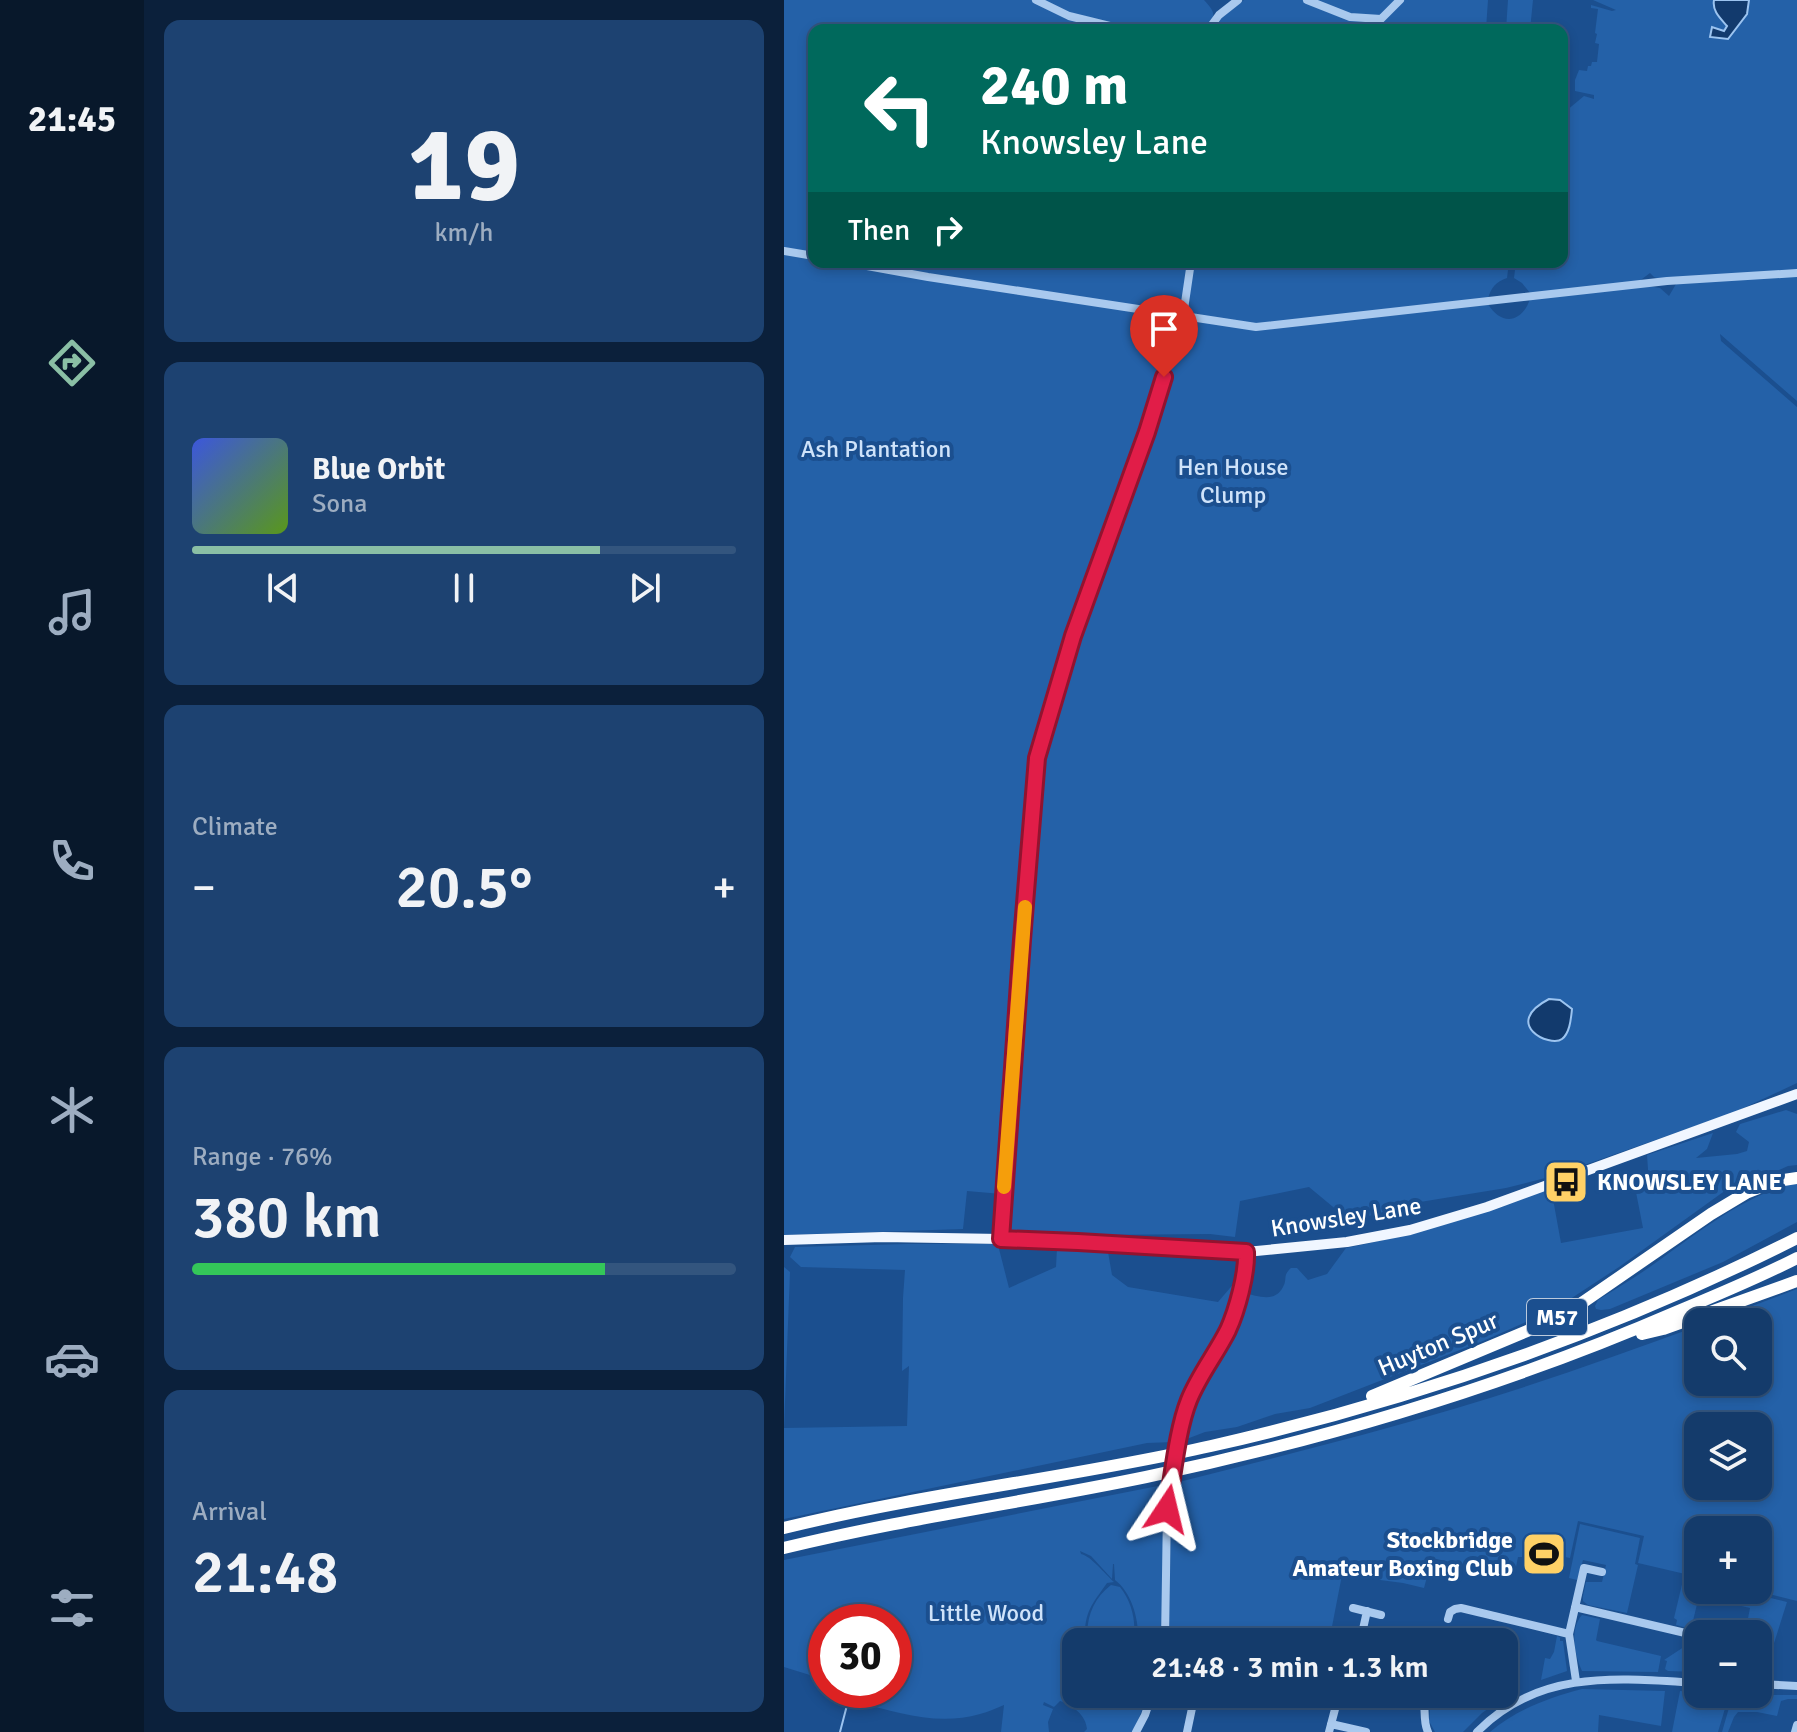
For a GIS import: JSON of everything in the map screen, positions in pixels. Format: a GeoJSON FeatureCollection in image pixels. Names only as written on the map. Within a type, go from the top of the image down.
{"type":"FeatureCollection","features":[{"type":"Feature","properties":{"kind":"highway","name":"Huyton Spur"},"geometry":{"type":"LineString","coordinates":[[1298,1424],[1532,1329],[1576,1307],[1746,1193],[1777,1181],[1797,1178]]}},
{"type":"Feature","properties":{"kind":"highway","name":"M57"},"geometry":{"type":"LineString","coordinates":[[784,1528],[840,1514],[1132,1463],[1298,1424],[1444,1382],[1570,1338],[1683,1292],[1797,1238]]}},
{"type":"Feature","properties":{"kind":"highway","name":"M57"},"geometry":{"type":"LineString","coordinates":[[784,1548],[848,1532],[1144,1477],[1271,1449],[1375,1421],[1604,1343],[1797,1258]]}},
{"type":"Feature","properties":{"kind":"highway","name":"M57"},"geometry":{"type":"LineString","coordinates":[[1604,1343],[1663,1329],[1797,1281]]}},
{"type":"Feature","properties":{"kind":"main road","name":"Knowsley Lane"},"geometry":{"type":"LineString","coordinates":[[784,1240],[883,1237],[1001,1239],[1246,1252],[1347,1242],[1410,1230],[1487,1207],[1797,1094]]}},
{"type":"Feature","properties":{"kind":"street"},"geometry":{"type":"LineString","coordinates":[[1036,0],[1069,16],[1102,24]]}},
{"type":"Feature","properties":{"kind":"street"},"geometry":{"type":"LineString","coordinates":[[1212,24],[1238,0]]}},
{"type":"Feature","properties":{"kind":"street"},"geometry":{"type":"LineString","coordinates":[[1307,0],[1350,17],[1381,19]]}},
{"type":"Feature","properties":{"kind":"street"},"geometry":{"type":"LineString","coordinates":[[1376,24],[1400,0]]}},
{"type":"Feature","properties":{"kind":"street"},"geometry":{"type":"LineString","coordinates":[[784,251],[808,255]]}},
{"type":"Feature","properties":{"kind":"street"},"geometry":{"type":"LineString","coordinates":[[878,268],[1247,327],[1657,282],[1797,273]]}},
{"type":"Feature","properties":{"kind":"street"},"geometry":{"type":"LineString","coordinates":[[1001,1239],[1037,758],[1073,636],[1152,418],[1182,316],[1190,268]]}},
{"type":"Feature","properties":{"kind":"street"},"geometry":{"type":"LineString","coordinates":[[1165,1628],[1167,1509],[1183,1420],[1195,1387],[1233,1317],[1246,1252]]}},
{"type":"Feature","properties":{"kind":"street"},"geometry":{"type":"LineString","coordinates":[[1576,1681],[1569,1634],[1584,1568],[1602,1572]]}},
{"type":"Feature","properties":{"kind":"street"},"geometry":{"type":"LineString","coordinates":[[1575,1607],[1684,1633]]}},
{"type":"Feature","properties":{"kind":"street"},"geometry":{"type":"LineString","coordinates":[[1353,1608],[1381,1615]]}},
{"type":"Feature","properties":{"kind":"street"},"geometry":{"type":"LineString","coordinates":[[1448,1619],[1450,1612],[1461,1608],[1569,1634]]}},
{"type":"Feature","properties":{"kind":"street"},"geometry":{"type":"LineString","coordinates":[[1363,1628],[1367,1611]]}},
{"type":"Feature","properties":{"kind":"street"},"geometry":{"type":"LineString","coordinates":[[1477,1732],[1517,1702],[1549,1688],[1576,1681],[1684,1683]]}},
{"type":"Feature","properties":{"kind":"street"},"geometry":{"type":"LineString","coordinates":[[1772,1685],[1797,1686]]}},
{"type":"Feature","properties":{"kind":"street"},"geometry":{"type":"LineString","coordinates":[[1136,1732],[1147,1708]]}},
{"type":"Feature","properties":{"kind":"street"},"geometry":{"type":"LineString","coordinates":[[1187,1732],[1192,1708]]}},
{"type":"Feature","properties":{"kind":"street"},"geometry":{"type":"LineString","coordinates":[[1335,1708],[1330,1728],[1366,1732]]}},
{"type":"Feature","properties":{"kind":"street"},"geometry":{"type":"LineString","coordinates":[[1425,1708],[1428,1732]]}},
{"type":"Feature","properties":{"kind":"street"},"geometry":{"type":"LineString","coordinates":[[1795,1732],[1797,1725]]}},
{"type":"Feature","properties":{"kind":"green space"},"geometry":{"type":"Polygon","coordinates":[[[784,0],[1204,0],[1211,8],[1213,15],[1209,24],[808,24],[808,253],[784,248],[784,0]]]}},
{"type":"Feature","properties":{"kind":"green space"},"geometry":{"type":"Polygon","coordinates":[[[1244,0],[1488,0],[1486,24],[1215,24],[1244,0]]]}},
{"type":"Feature","properties":{"kind":"green space"},"geometry":{"type":"Polygon","coordinates":[[[1508,0],[1533,0],[1531,24],[1506,24],[1508,0]]]}},
{"type":"Feature","properties":{"kind":"green space"},"geometry":{"type":"Polygon","coordinates":[[[1593,0],[1714,0],[1715,11],[1727,26],[1724,31],[1728,39],[1749,0],[1797,0],[1797,401],[1720,334],[1721,341],[1797,407],[1797,1083],[1735,1112],[1553,1176],[1506,1188],[1420,1202],[1350,1221],[1309,1187],[1240,1201],[1235,1237],[1210,1234],[1012,1232],[1004,1224],[1002,1194],[967,1191],[963,1229],[784,1235],[784,254],[808,258],[808,268],[880,271],[874,268],[1508,268],[1507,278],[1494,286],[1488,299],[1242,329],[1488,304],[1499,316],[1511,319],[1522,313],[1530,299],[1648,286],[1660,288],[1669,296],[1676,284],[1650,273],[1638,282],[1531,294],[1514,278],[1515,268],[1568,268],[1568,109],[1584,96],[1594,99],[1594,95],[1575,91],[1579,70],[1587,71],[1592,62],[1597,62],[1599,44],[1595,43],[1595,33],[1598,9],[1591,8],[1591,5],[1616,10],[1593,0]]]}},
{"type":"Feature","properties":{"kind":"green space"},"geometry":{"type":"Polygon","coordinates":[[[1786,1110],[1797,1114],[1797,1165],[1726,1190],[1555,1309],[1483,1341],[1310,1408],[1275,1414],[1184,1440],[1194,1402],[1230,1334],[1244,1293],[1271,1297],[1280,1292],[1291,1268],[1297,1268],[1308,1280],[1327,1274],[1346,1248],[1424,1230],[1551,1188],[1561,1243],[1643,1228],[1635,1187],[1649,1183],[1647,1155],[1713,1133],[1707,1149],[1696,1158],[1747,1151],[1749,1142],[1736,1132],[1740,1124],[1786,1110]]]}},
{"type":"Feature","properties":{"kind":"green space"},"geometry":{"type":"Polygon","coordinates":[[[1797,1182],[1797,1222],[1723,1262],[1610,1309],[1596,1309],[1598,1300],[1726,1214],[1760,1196],[1797,1182]]]}},
{"type":"Feature","properties":{"kind":"green space"},"geometry":{"type":"Polygon","coordinates":[[[995,1244],[998,1245],[1009,1288],[1056,1267],[1057,1248],[1108,1252],[1112,1275],[1128,1287],[1218,1302],[1236,1281],[1225,1325],[1194,1374],[1181,1402],[1173,1442],[1147,1443],[784,1519],[784,1428],[907,1426],[909,1366],[902,1371],[905,1270],[801,1267],[790,1257],[795,1247],[995,1244]]]}},
{"type":"Feature","properties":{"kind":"green space"},"geometry":{"type":"Polygon","coordinates":[[[784,1267],[790,1272],[784,1428],[784,1267]]]}},
{"type":"Feature","properties":{"kind":"green space"},"geometry":{"type":"Polygon","coordinates":[[[1797,1289],[1797,1601],[1772,1595],[1772,1516],[1684,1516],[1684,1574],[1638,1563],[1644,1536],[1578,1521],[1570,1558],[1565,1557],[1566,1549],[1526,1540],[1514,1577],[1432,1558],[1424,1588],[1342,1575],[1332,1628],[1169,1628],[1171,1510],[1175,1483],[1352,1438],[1548,1379],[1684,1331],[1684,1396],[1772,1396],[1772,1308],[1747,1308],[1797,1289]]]}},
{"type":"Feature","properties":{"kind":"green space","name":"Little Wood"},"geometry":{"type":"Polygon","coordinates":[[[1168,1484],[1163,1628],[1137,1628],[1133,1607],[1126,1592],[1115,1580],[1114,1564],[1112,1579],[1091,1556],[1080,1551],[1114,1582],[1107,1583],[1096,1598],[1089,1611],[1086,1628],[1062,1628],[1062,1702],[1054,1707],[1044,1702],[1043,1705],[1053,1709],[1048,1722],[1049,1732],[1001,1732],[1004,1705],[980,1714],[949,1719],[918,1717],[880,1708],[912,1708],[912,1604],[808,1604],[808,1674],[784,1667],[784,1560],[1168,1484]]]}},
{"type":"Feature","properties":{"kind":"green space"},"geometry":{"type":"Polygon","coordinates":[[[1580,1524],[1640,1538],[1635,1564],[1638,1565],[1627,1613],[1588,1605],[1583,1601],[1586,1582],[1602,1582],[1606,1565],[1583,1560],[1577,1580],[1569,1578],[1580,1524]]]}},
{"type":"Feature","properties":{"kind":"green space"},"geometry":{"type":"Polygon","coordinates":[[[1684,1576],[1684,1604],[1697,1604],[1693,1620],[1684,1620],[1684,1627],[1676,1625],[1674,1618],[1684,1576]]]}},
{"type":"Feature","properties":{"kind":"green space"},"geometry":{"type":"Polygon","coordinates":[[[1111,1585],[1120,1587],[1130,1606],[1134,1628],[1088,1628],[1099,1597],[1111,1585]]]}},
{"type":"Feature","properties":{"kind":"green space"},"geometry":{"type":"Polygon","coordinates":[[[1772,1598],[1787,1602],[1772,1650],[1772,1620],[1748,1620],[1750,1608],[1733,1604],[1772,1604],[1772,1598]]]}},
{"type":"Feature","properties":{"kind":"green space"},"geometry":{"type":"Polygon","coordinates":[[[1582,1615],[1600,1619],[1597,1641],[1661,1656],[1658,1672],[1582,1671],[1574,1635],[1582,1615]]]}},
{"type":"Feature","properties":{"kind":"green space"},"geometry":{"type":"Polygon","coordinates":[[[1557,1636],[1563,1641],[1567,1671],[1541,1680],[1545,1658],[1550,1659],[1554,1652],[1557,1636]]]}},
{"type":"Feature","properties":{"kind":"green space"},"geometry":{"type":"Polygon","coordinates":[[[1684,1647],[1684,1672],[1668,1671],[1665,1669],[1667,1661],[1664,1660],[1684,1647]]]}},
{"type":"Feature","properties":{"kind":"green space"},"geometry":{"type":"Polygon","coordinates":[[[1582,1689],[1665,1691],[1661,1726],[1599,1715],[1598,1732],[1490,1732],[1534,1705],[1582,1689]]]}},
{"type":"Feature","properties":{"kind":"green space"},"geometry":{"type":"Polygon","coordinates":[[[1680,1691],[1684,1691],[1684,1708],[1725,1708],[1718,1732],[1672,1732],[1680,1691]]]}},
{"type":"Feature","properties":{"kind":"green space"},"geometry":{"type":"Polygon","coordinates":[[[1772,1695],[1797,1695],[1797,1699],[1781,1701],[1777,1716],[1738,1712],[1728,1732],[1722,1732],[1729,1708],[1772,1708],[1772,1695]]]}},
{"type":"Feature","properties":{"kind":"green space","name":"Little Wood"},"geometry":{"type":"Polygon","coordinates":[[[1074,1708],[1143,1708],[1133,1732],[1084,1732],[1087,1729],[1074,1708]]]}},
{"type":"Feature","properties":{"kind":"green space"},"geometry":{"type":"Polygon","coordinates":[[[1489,1708],[1463,1732],[1435,1732],[1429,1721],[1430,1709],[1489,1708]]]}},
{"type":"Feature","properties":{"kind":"shaded area"},"geometry":{"type":"Polygon","coordinates":[[[1714,0],[1749,0],[1747,14],[1728,39],[1710,37],[1712,27],[1724,31],[1727,26],[1715,11],[1714,0]]]}},
{"type":"Feature","properties":{"kind":"shaded area"},"geometry":{"type":"Polygon","coordinates":[[[1549,999],[1560,1000],[1572,1009],[1567,1033],[1556,1041],[1540,1037],[1529,1025],[1529,1017],[1535,1008],[1549,999]]]}},
{"type":"Feature","properties":{"kind":"waterway"},"geometry":{"type":"LineString","coordinates":[[840,1732],[846,1708]]}},
{"type":"Feature","properties":{"kind":"slow traffic"},"geometry":{"type":"LineString","coordinates":[[1004,1187],[1025,907]]}},
{"type":"Feature","properties":{"kind":"place","name":"KNOWSLEY LANE"},"geometry":{"type":"Point","coordinates":[1566,1182]}},
{"type":"Feature","properties":{"kind":"place","name":"Stockbridge Amateur Boxing Club"},"geometry":{"type":"Point","coordinates":[1544,1554]}},
{"type":"Feature","properties":{"kind":"route"},"geometry":{"type":"LineString","coordinates":[[1164,377],[1073,636],[1037,758],[1001,1239],[1246,1252],[1228,1330],[1189,1399],[1167,1509]]}},
{"type":"Feature","properties":{"kind":"park label","name":"Ash Plantation"},"geometry":{"type":"Point","coordinates":[876,449]}},
{"type":"Feature","properties":{"kind":"park label","name":"Hen House Clump"},"geometry":{"type":"Point","coordinates":[1233,481]}}]}
